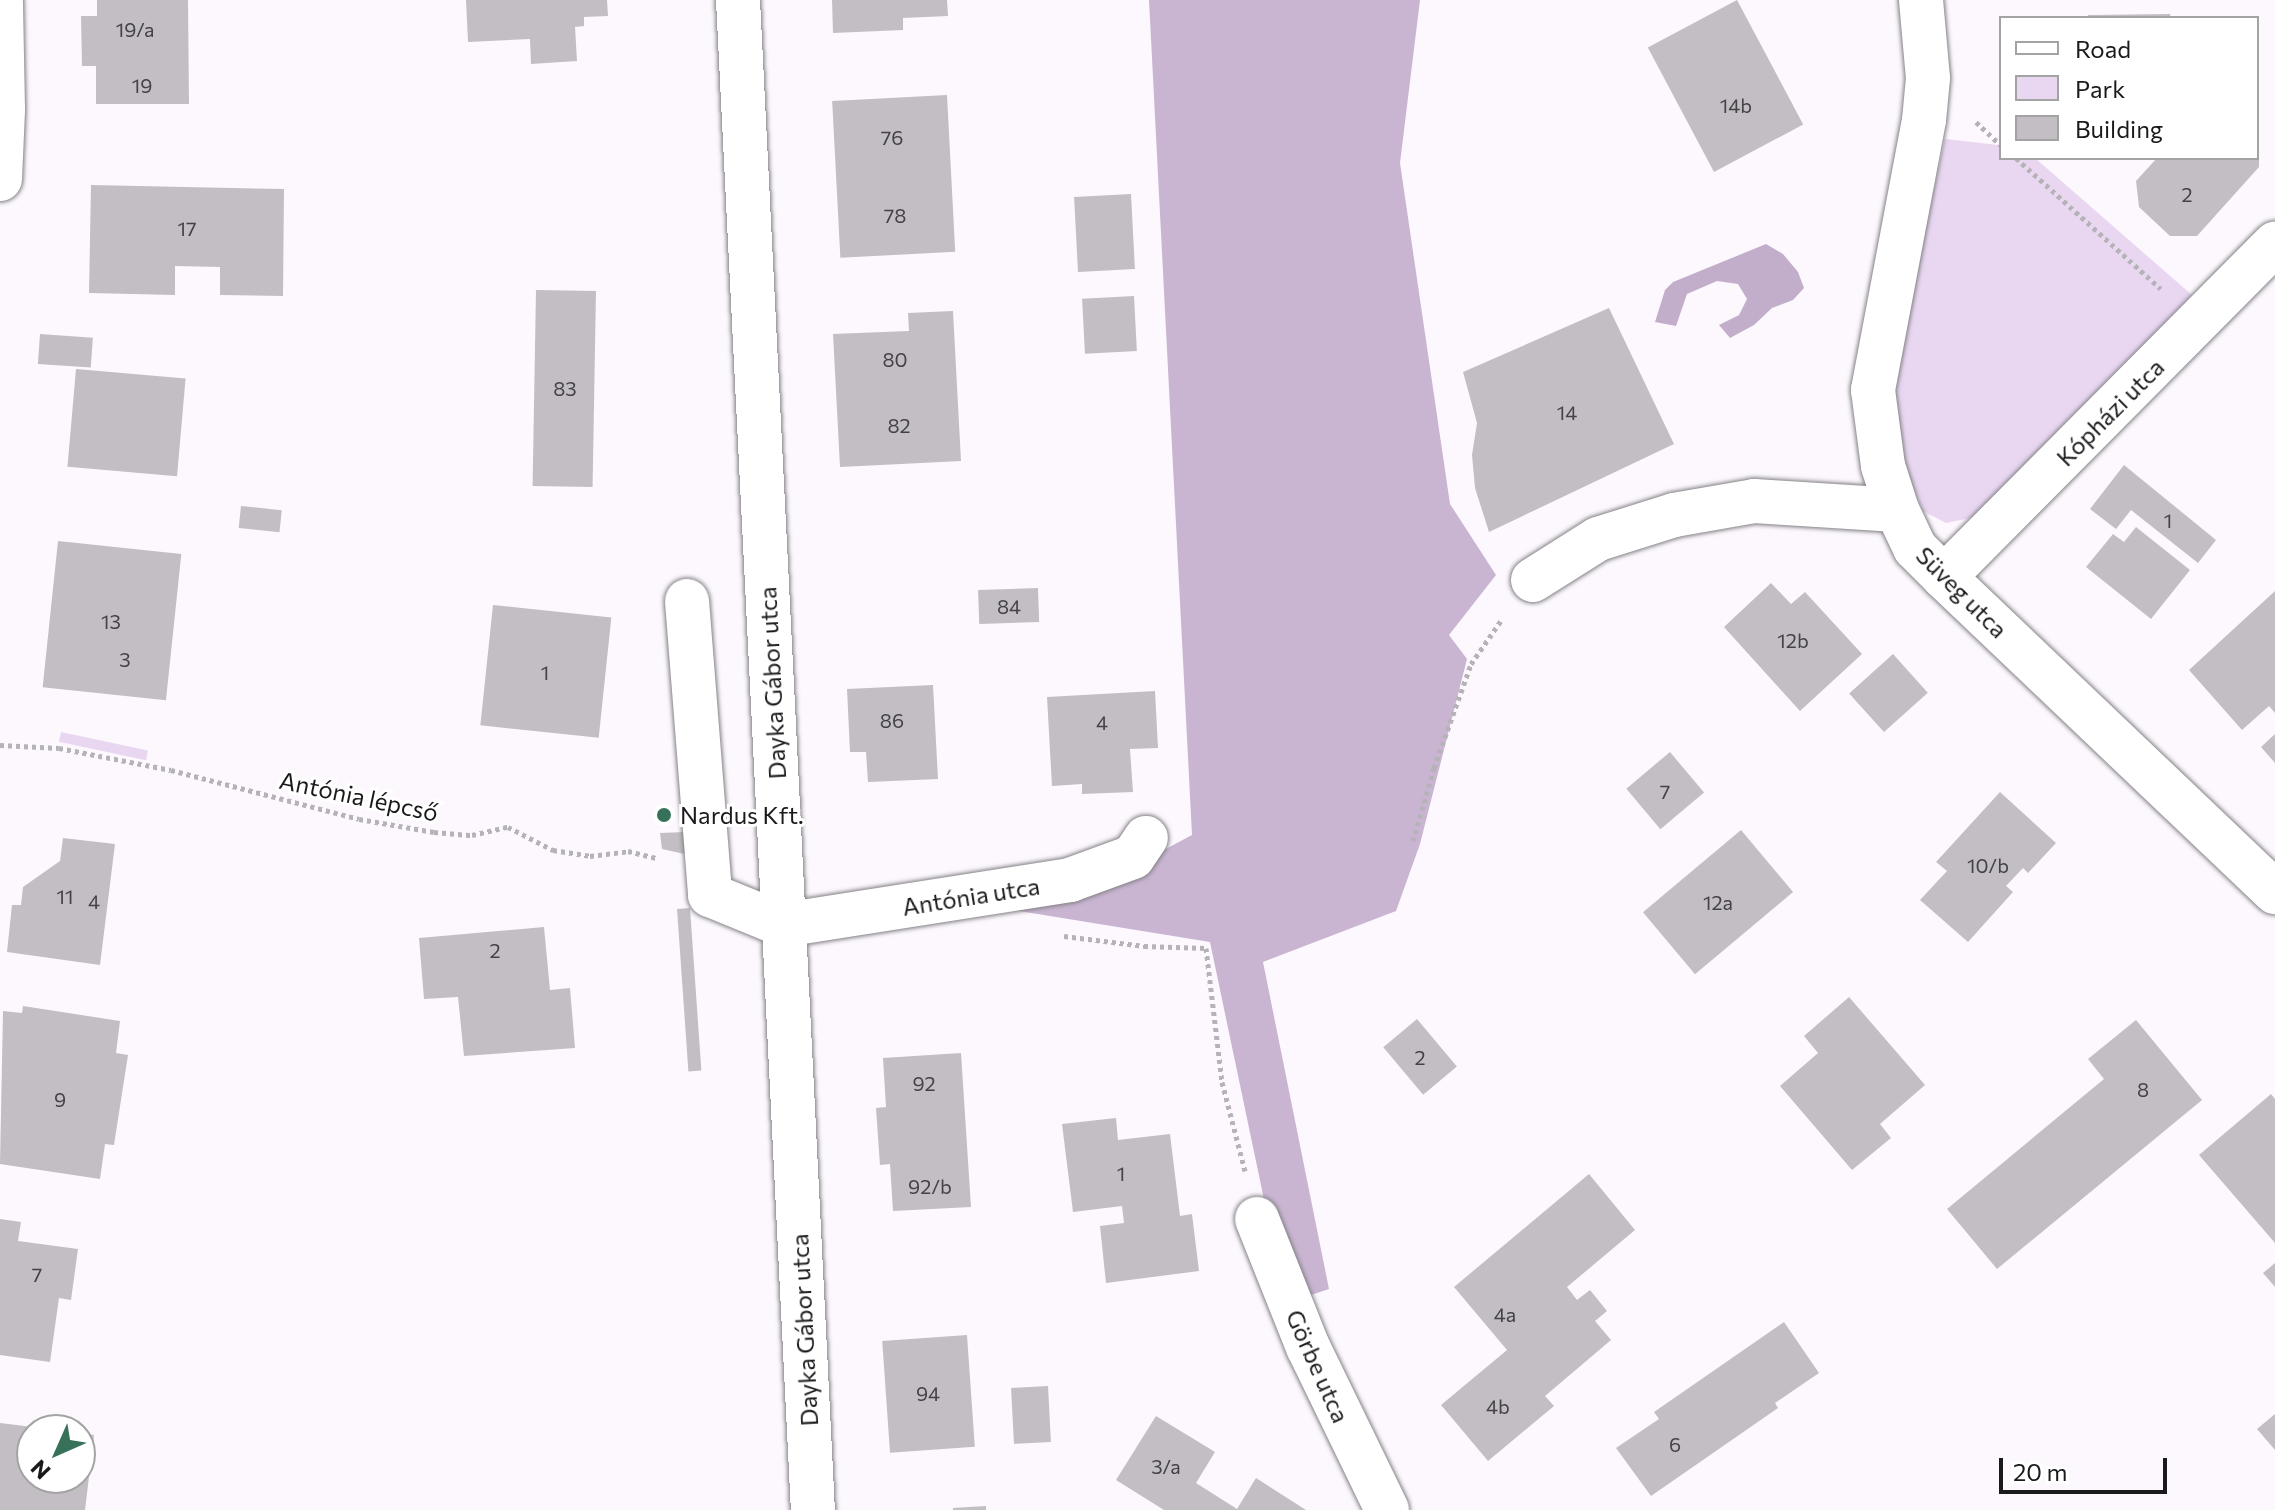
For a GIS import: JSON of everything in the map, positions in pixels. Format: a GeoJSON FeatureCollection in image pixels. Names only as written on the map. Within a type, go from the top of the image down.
{"type":"FeatureCollection","features":[{"type":"Feature","properties":{"kind":"street"},"geometry":{"type":"LineString","coordinates":[[0,179],[3,109],[1,0]]}},
{"type":"Feature","properties":{"kind":"street","name":"Dayka Gábor utca"},"geometry":{"type":"LineString","coordinates":[[738,0],[813,1510]]}},
{"type":"Feature","properties":{"kind":"street","name":"Süveg utca"},"geometry":{"type":"LineString","coordinates":[[1921,0],[1928,78],[1924,120],[1873,390],[1883,466],[1897,510],[1915,548],[2275,892]]}},
{"type":"Feature","properties":{"kind":"street","name":"Kópházi utca"},"geometry":{"type":"LineString","coordinates":[[1944,577],[2199,324],[2275,244]]}},
{"type":"Feature","properties":{"kind":"street"},"geometry":{"type":"LineString","coordinates":[[1533,580],[1598,539],[1674,515],[1754,501],[1897,510]]}},
{"type":"Feature","properties":{"kind":"street"},"geometry":{"type":"LineString","coordinates":[[687,601],[710,895],[783,925]]}},
{"type":"Feature","properties":{"kind":"street","name":"Antónia utca"},"geometry":{"type":"LineString","coordinates":[[783,925],[1070,880],[1133,857],[1146,838]]}},
{"type":"Feature","properties":{"kind":"street","name":"Görbe utca"},"geometry":{"type":"LineString","coordinates":[[1257,1219],[1308,1347],[1387,1510]]}},
{"type":"Feature","properties":{"kind":"path"},"geometry":{"type":"LineString","coordinates":[[2018,160],[2199,324]]}},
{"type":"Feature","properties":{"kind":"path"},"geometry":{"type":"LineString","coordinates":[[1413,841],[1434,768],[1471,664],[1533,580]]}},
{"type":"Feature","properties":{"kind":"path","name":"Antónia lépcső"},"geometry":{"type":"LineString","coordinates":[[0,745],[59,748],[171,770],[359,819],[434,832],[472,835],[508,827],[540,846],[581,855],[618,851],[667,860],[705,856]]}},
{"type":"Feature","properties":{"kind":"path"},"geometry":{"type":"LineString","coordinates":[[1055,935],[1144,946],[1206,948],[1222,1082],[1257,1219]]}},
{"type":"Feature","properties":{"kind":"green space"},"geometry":{"type":"Polygon","coordinates":[[[1945,139],[1999,144],[1999,160],[2037,160],[2192,295],[1980,516],[1946,523],[1923,511],[1897,448],[1894,371],[1945,139]]]}},
{"type":"Feature","properties":{"kind":"green space"},"geometry":{"type":"Polygon","coordinates":[[[61,732],[148,751],[146,760],[59,742],[61,732]]]}},
{"type":"Feature","properties":{"kind":"shaded area"},"geometry":{"type":"Polygon","coordinates":[[[1149,0],[1420,0],[1400,163],[1450,504],[1496,575],[1449,635],[1467,659],[1420,844],[1396,911],[1263,962],[1329,1289],[1302,1298],[1266,1209],[1210,942],[1006,909],[1100,884],[1192,835],[1149,0]]]}},
{"type":"Feature","properties":{"kind":"shaded area"},"geometry":{"type":"Polygon","coordinates":[[[1766,244],[1783,254],[1798,272],[1804,288],[1793,300],[1772,308],[1754,325],[1730,338],[1719,325],[1739,315],[1747,299],[1738,284],[1717,281],[1687,294],[1676,326],[1655,322],[1665,290],[1673,282],[1766,244]]]}},
{"type":"Feature","properties":{"kind":"building"},"geometry":{"type":"Polygon","coordinates":[[[97,0],[188,0],[189,104],[96,104],[96,66],[82,66],[81,16],[97,16],[97,0]]]}},
{"type":"Feature","properties":{"kind":"building"},"geometry":{"type":"Polygon","coordinates":[[[466,0],[607,0],[608,16],[584,17],[584,26],[575,27],[577,61],[531,64],[530,39],[468,42],[466,0]]]}},
{"type":"Feature","properties":{"kind":"building"},"geometry":{"type":"Polygon","coordinates":[[[832,0],[947,0],[948,16],[903,18],[903,30],[833,33],[832,0]]]}},
{"type":"Feature","properties":{"kind":"building"},"geometry":{"type":"Polygon","coordinates":[[[1737,0],[1803,124],[1714,172],[1648,47],[1737,0]]]}},
{"type":"Feature","properties":{"kind":"building"},"geometry":{"type":"Polygon","coordinates":[[[2170,14],[2170,16],[2088,16],[2170,14]]]}},
{"type":"Feature","properties":{"kind":"building"},"geometry":{"type":"Polygon","coordinates":[[[947,95],[955,252],[840,258],[832,101],[947,95]]]}},
{"type":"Feature","properties":{"kind":"building"},"geometry":{"type":"Polygon","coordinates":[[[2155,160],[2259,160],[2259,167],[2197,236],[2170,236],[2139,207],[2136,181],[2155,160]]]}},
{"type":"Feature","properties":{"kind":"building"},"geometry":{"type":"Polygon","coordinates":[[[91,185],[284,189],[283,296],[220,295],[220,267],[175,266],[175,295],[89,293],[91,185]]]}},
{"type":"Feature","properties":{"kind":"building"},"geometry":{"type":"Polygon","coordinates":[[[1131,194],[1135,269],[1078,272],[1074,197],[1131,194]]]}},
{"type":"Feature","properties":{"kind":"building"},"geometry":{"type":"Polygon","coordinates":[[[536,290],[596,291],[593,487],[533,486],[536,290]]]}},
{"type":"Feature","properties":{"kind":"building"},"geometry":{"type":"Polygon","coordinates":[[[1134,296],[1137,351],[1085,354],[1082,299],[1134,296]]]}},
{"type":"Feature","properties":{"kind":"building"},"geometry":{"type":"Polygon","coordinates":[[[1609,308],[1674,444],[1489,532],[1475,488],[1472,455],[1477,423],[1463,372],[1609,308]]]}},
{"type":"Feature","properties":{"kind":"building"},"geometry":{"type":"Polygon","coordinates":[[[953,311],[961,461],[840,467],[833,334],[909,331],[908,313],[953,311]]]}},
{"type":"Feature","properties":{"kind":"building"},"geometry":{"type":"Polygon","coordinates":[[[40,334],[93,338],[91,368],[38,364],[40,334]]]}},
{"type":"Feature","properties":{"kind":"building"},"geometry":{"type":"Polygon","coordinates":[[[76,369],[186,379],[177,476],[67,467],[76,369]]]}},
{"type":"Feature","properties":{"kind":"building"},"geometry":{"type":"Polygon","coordinates":[[[2124,465],[2216,540],[2198,563],[2131,510],[2116,529],[2090,509],[2124,465]]]}},
{"type":"Feature","properties":{"kind":"building"},"geometry":{"type":"Polygon","coordinates":[[[241,506],[282,510],[279,532],[239,528],[241,506]]]}},
{"type":"Feature","properties":{"kind":"building"},"geometry":{"type":"Polygon","coordinates":[[[2136,527],[2190,570],[2151,619],[2086,567],[2113,534],[2124,542],[2136,527]]]}},
{"type":"Feature","properties":{"kind":"building"},"geometry":{"type":"Polygon","coordinates":[[[58,541],[181,554],[166,700],[43,687],[58,541]]]}},
{"type":"Feature","properties":{"kind":"building"},"geometry":{"type":"Polygon","coordinates":[[[1771,583],[1791,604],[1805,592],[1862,654],[1800,711],[1724,627],[1771,583]]]}},
{"type":"Feature","properties":{"kind":"building"},"geometry":{"type":"Polygon","coordinates":[[[1038,588],[1039,622],[979,624],[978,590],[1038,588]]]}},
{"type":"Feature","properties":{"kind":"building"},"geometry":{"type":"Polygon","coordinates":[[[2275,591],[2275,713],[2269,706],[2242,730],[2189,670],[2275,591]]]}},
{"type":"Feature","properties":{"kind":"building"},"geometry":{"type":"Polygon","coordinates":[[[493,605],[611,617],[599,738],[480,725],[493,605]]]}},
{"type":"Feature","properties":{"kind":"building"},"geometry":{"type":"Polygon","coordinates":[[[1893,654],[1928,693],[1884,732],[1849,693],[1893,654]]]}},
{"type":"Feature","properties":{"kind":"building"},"geometry":{"type":"Polygon","coordinates":[[[933,685],[938,779],[868,782],[866,752],[850,752],[847,689],[933,685]]]}},
{"type":"Feature","properties":{"kind":"building"},"geometry":{"type":"Polygon","coordinates":[[[1155,691],[1158,748],[1130,749],[1133,792],[1082,794],[1082,784],[1052,786],[1047,697],[1155,691]]]}},
{"type":"Feature","properties":{"kind":"building"},"geometry":{"type":"Polygon","coordinates":[[[2275,734],[2275,763],[2261,747],[2275,734]]]}},
{"type":"Feature","properties":{"kind":"building"},"geometry":{"type":"Polygon","coordinates":[[[1670,752],[1704,793],[1660,829],[1626,789],[1670,752]]]}},
{"type":"Feature","properties":{"kind":"building"},"geometry":{"type":"Polygon","coordinates":[[[2000,792],[2056,843],[2028,873],[2023,868],[2006,886],[2013,892],[1968,942],[1920,900],[1947,871],[1936,862],[2000,792]]]}},
{"type":"Feature","properties":{"kind":"building"},"geometry":{"type":"Polygon","coordinates":[[[1741,830],[1793,892],[1695,974],[1643,912],[1741,830]]]}},
{"type":"Feature","properties":{"kind":"building"},"geometry":{"type":"Polygon","coordinates":[[[686,832],[689,855],[662,849],[660,833],[686,832]]]}},
{"type":"Feature","properties":{"kind":"building"},"geometry":{"type":"Polygon","coordinates":[[[63,838],[115,844],[100,965],[7,952],[12,905],[21,905],[23,887],[60,861],[63,838]]]}},
{"type":"Feature","properties":{"kind":"building"},"geometry":{"type":"Polygon","coordinates":[[[690,908],[701,1071],[688,1072],[677,909],[690,908]]]}},
{"type":"Feature","properties":{"kind":"building"},"geometry":{"type":"Polygon","coordinates":[[[544,927],[550,990],[570,988],[575,1048],[464,1056],[458,997],[424,999],[419,938],[544,927]]]}},
{"type":"Feature","properties":{"kind":"building"},"geometry":{"type":"Polygon","coordinates":[[[1849,997],[1925,1085],[1880,1124],[1891,1138],[1852,1170],[1780,1086],[1818,1053],[1804,1036],[1849,997]]]}},
{"type":"Feature","properties":{"kind":"building"},"geometry":{"type":"Polygon","coordinates":[[[23,1006],[120,1021],[116,1053],[128,1055],[114,1145],[105,1144],[100,1179],[0,1164],[3,1011],[22,1013],[23,1006]]]}},
{"type":"Feature","properties":{"kind":"building"},"geometry":{"type":"Polygon","coordinates":[[[1417,1019],[1457,1066],[1423,1095],[1383,1047],[1417,1019]]]}},
{"type":"Feature","properties":{"kind":"building"},"geometry":{"type":"Polygon","coordinates":[[[2136,1020],[2202,1100],[1997,1269],[1947,1209],[2104,1079],[2088,1059],[2136,1020]]]}},
{"type":"Feature","properties":{"kind":"building"},"geometry":{"type":"Polygon","coordinates":[[[961,1053],[971,1207],[893,1211],[890,1164],[880,1165],[876,1108],[886,1107],[883,1058],[961,1053]]]}},
{"type":"Feature","properties":{"kind":"building"},"geometry":{"type":"Polygon","coordinates":[[[2271,1094],[2275,1099],[2275,1243],[2199,1155],[2271,1094]]]}},
{"type":"Feature","properties":{"kind":"building"},"geometry":{"type":"Polygon","coordinates":[[[1116,1118],[1118,1140],[1170,1134],[1180,1216],[1192,1214],[1199,1271],[1106,1283],[1100,1226],[1124,1223],[1122,1206],[1073,1212],[1062,1124],[1116,1118]]]}},
{"type":"Feature","properties":{"kind":"building"},"geometry":{"type":"Polygon","coordinates":[[[1589,1174],[1635,1230],[1567,1287],[1577,1300],[1590,1290],[1607,1311],[1595,1321],[1611,1340],[1545,1396],[1554,1406],[1488,1461],[1441,1405],[1507,1350],[1454,1287],[1589,1174]]]}},
{"type":"Feature","properties":{"kind":"building"},"geometry":{"type":"Polygon","coordinates":[[[0,1219],[21,1222],[18,1241],[78,1249],[71,1300],[59,1298],[50,1362],[0,1355],[0,1219]]]}},
{"type":"Feature","properties":{"kind":"building"},"geometry":{"type":"Polygon","coordinates":[[[2275,1263],[2275,1287],[2263,1273],[2275,1263]]]}},
{"type":"Feature","properties":{"kind":"building"},"geometry":{"type":"Polygon","coordinates":[[[1784,1322],[1819,1373],[1775,1403],[1778,1408],[1651,1496],[1616,1448],[1659,1419],[1654,1412],[1784,1322]]]}},
{"type":"Feature","properties":{"kind":"building"},"geometry":{"type":"Polygon","coordinates":[[[967,1335],[975,1447],[890,1453],[882,1341],[967,1335]]]}},
{"type":"Feature","properties":{"kind":"building"},"geometry":{"type":"Polygon","coordinates":[[[1048,1386],[1051,1442],[1014,1444],[1011,1388],[1048,1386]]]}},
{"type":"Feature","properties":{"kind":"building"},"geometry":{"type":"Polygon","coordinates":[[[2275,1414],[2275,1450],[2257,1429],[2275,1414]]]}},
{"type":"Feature","properties":{"kind":"building"},"geometry":{"type":"Polygon","coordinates":[[[1156,1416],[1215,1452],[1196,1483],[1237,1509],[1256,1478],[1306,1510],[1164,1510],[1116,1480],[1156,1416]]]}},
{"type":"Feature","properties":{"kind":"building"},"geometry":{"type":"Polygon","coordinates":[[[0,1423],[16,1425],[16,1494],[87,1494],[85,1510],[0,1510],[0,1423]]]}},
{"type":"Feature","properties":{"kind":"building"},"geometry":{"type":"Polygon","coordinates":[[[986,1506],[986,1510],[953,1510],[953,1508],[986,1506]]]}},
{"type":"Feature","properties":{"kind":"place","name":"Nardus Kft."},"geometry":{"type":"Point","coordinates":[664,815]}}]}
